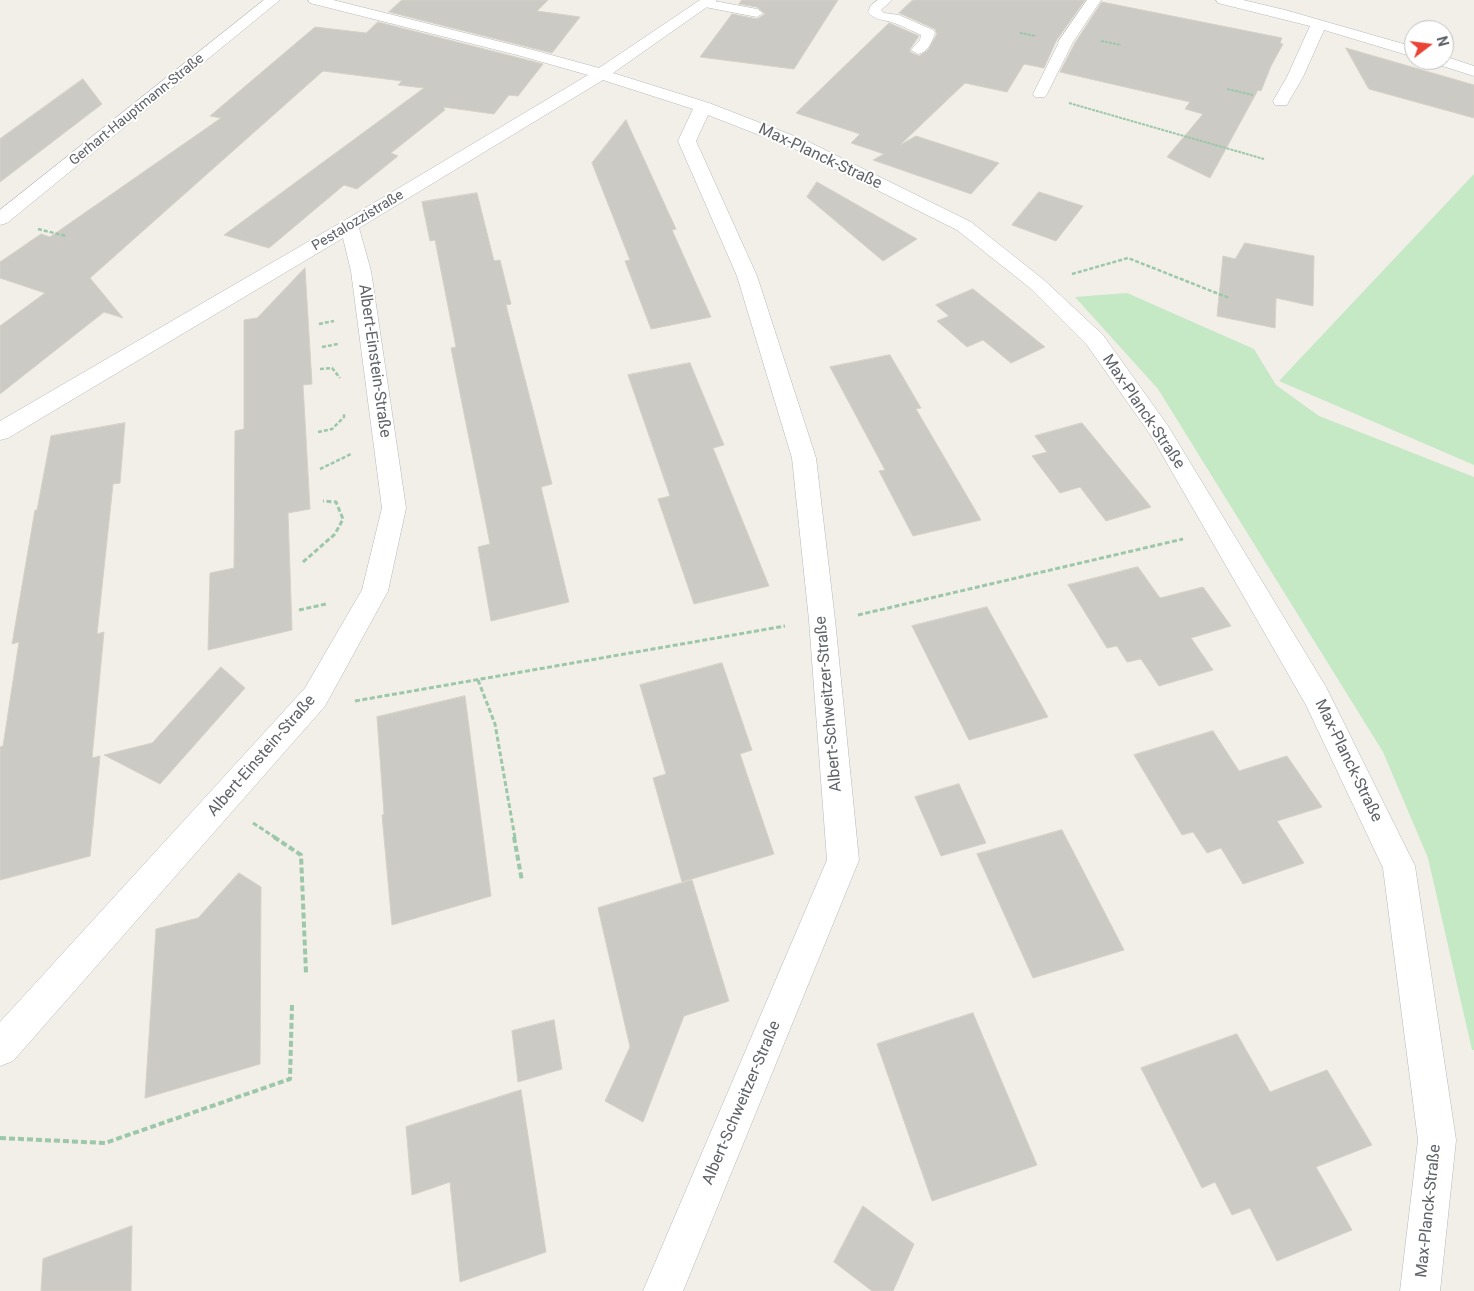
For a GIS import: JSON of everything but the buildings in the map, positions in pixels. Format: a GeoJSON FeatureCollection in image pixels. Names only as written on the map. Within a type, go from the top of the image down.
{"type":"FeatureCollection","features":[{"type":"Feature","properties":{"kind":"street","name":"Gerhart-Hauptmann-Straße"},"geometry":{"type":"LineString","coordinates":[[0,218],[273,0]]}},
{"type":"Feature","properties":{"kind":"street","name":"Max-Planck-Straße"},"geometry":{"type":"LineString","coordinates":[[315,0],[601,74],[703,107],[801,146],[964,226],[1038,284],[1095,340],[1160,432],[1316,696],[1399,866],[1438,1140],[1420,1291]]}},
{"type":"Feature","properties":{"kind":"street"},"geometry":{"type":"LineString","coordinates":[[1066,42],[1094,0]]}},
{"type":"Feature","properties":{"kind":"street"},"geometry":{"type":"LineString","coordinates":[[1223,0],[1243,3],[1404,49]]}},
{"type":"Feature","properties":{"kind":"street","name":"Pestalozzistraße"},"geometry":{"type":"LineString","coordinates":[[0,432],[349,226],[601,74],[707,1]]}},
{"type":"Feature","properties":{"kind":"street"},"geometry":{"type":"LineString","coordinates":[[1280,101],[1295,77],[1319,24]]}},
{"type":"Feature","properties":{"kind":"street"},"geometry":{"type":"LineString","coordinates":[[1454,65],[1474,71]]}},
{"type":"Feature","properties":{"kind":"street","name":"Albert-Schweitzer-Straße"},"geometry":{"type":"LineString","coordinates":[[663,1291],[843,860],[822,620],[804,458],[747,276],[687,141],[703,107]]}},
{"type":"Feature","properties":{"kind":"street","name":"Albert-Einstein-Straße"},"geometry":{"type":"LineString","coordinates":[[0,1048],[315,697],[375,591],[394,508],[361,272],[358,254],[349,226]]}},
{"type":"Feature","properties":{"kind":"lane"},"geometry":{"type":"LineString","coordinates":[[886,0],[874,12],[880,16],[894,18],[928,33],[926,41],[918,50]]}},
{"type":"Feature","properties":{"kind":"lane"},"geometry":{"type":"LineString","coordinates":[[707,1],[757,13]]}},
{"type":"Feature","properties":{"kind":"lane"},"geometry":{"type":"LineString","coordinates":[[1040,94],[1066,42]]}},
{"type":"Feature","properties":{"kind":"path"},"geometry":{"type":"LineString","coordinates":[[1040,94],[1264,159]]}},
{"type":"Feature","properties":{"kind":"path"},"geometry":{"type":"LineString","coordinates":[[1038,284],[1128,258],[1230,298]]}},
{"type":"Feature","properties":{"kind":"path"},"geometry":{"type":"LineString","coordinates":[[320,369],[332,368],[340,379]]}},
{"type":"Feature","properties":{"kind":"path"},"geometry":{"type":"LineString","coordinates":[[318,432],[332,429],[344,417],[344,410]]}},
{"type":"Feature","properties":{"kind":"path"},"geometry":{"type":"LineString","coordinates":[[303,562],[335,534],[343,519],[336,502],[323,500]]}},
{"type":"Feature","properties":{"kind":"path"},"geometry":{"type":"LineString","coordinates":[[315,697],[348,702],[871,613],[1218,530]]}},
{"type":"Feature","properties":{"kind":"path"},"geometry":{"type":"LineString","coordinates":[[478,680],[495,724],[522,881]]}},
{"type":"Feature","properties":{"kind":"path"},"geometry":{"type":"LineString","coordinates":[[222,802],[301,855],[306,972]]}},
{"type":"Feature","properties":{"kind":"path"},"geometry":{"type":"LineString","coordinates":[[0,1138],[105,1143],[290,1079],[292,1004]]}},
{"type":"Feature","properties":{"kind":"green space"},"geometry":{"type":"Polygon","coordinates":[[[1474,174],[1474,465],[1279,381],[1474,174]]]}},
{"type":"Feature","properties":{"kind":"green space"},"geometry":{"type":"Polygon","coordinates":[[[1127,293],[1254,349],[1276,385],[1319,416],[1474,477],[1474,1050],[1472,1050],[1428,858],[1383,752],[1158,389],[1075,297],[1127,293]]]}}]}
